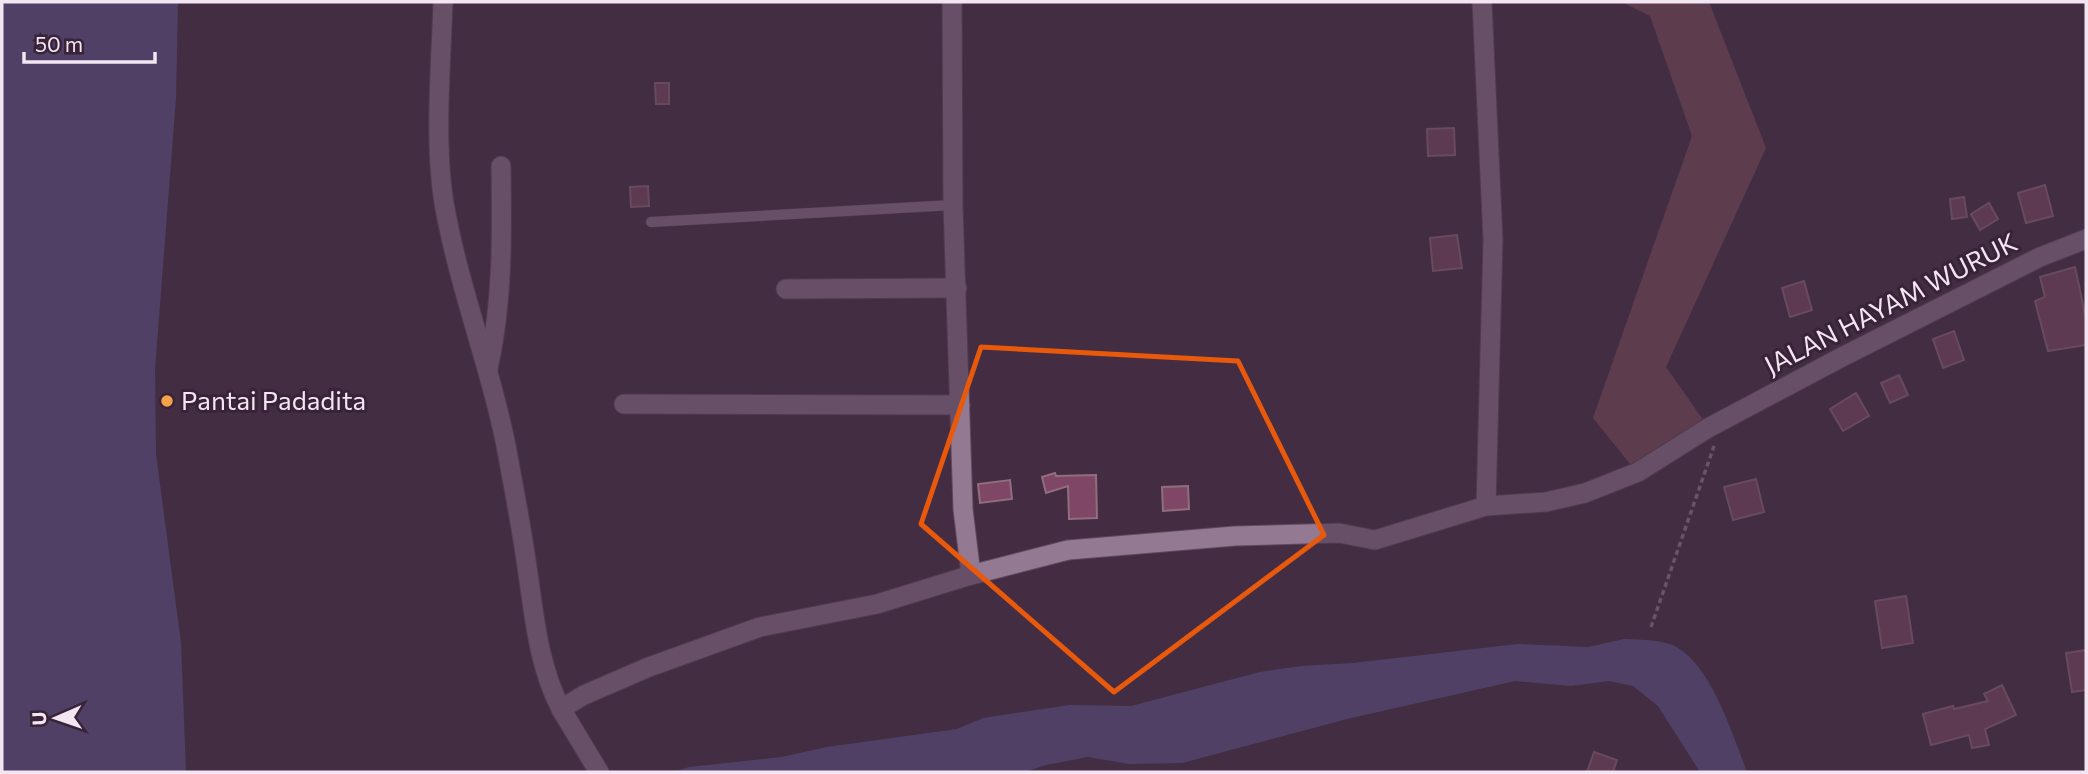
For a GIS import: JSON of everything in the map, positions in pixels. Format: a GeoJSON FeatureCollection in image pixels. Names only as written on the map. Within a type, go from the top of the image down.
{"type":"FeatureCollection","features":[{"type":"Feature","properties":{"kind":"street"},"geometry":{"type":"LineString","coordinates":[[443,2],[440,126],[444,203],[456,261],[508,456],[541,661],[551,691],[599,771]]}},
{"type":"Feature","properties":{"kind":"street"},"geometry":{"type":"LineString","coordinates":[[953,2],[953,205],[963,509],[971,575]]}},
{"type":"Feature","properties":{"kind":"street"},"geometry":{"type":"LineString","coordinates":[[1482,2],[1493,240],[1486,506]]}},
{"type":"Feature","properties":{"kind":"street"},"geometry":{"type":"LineString","coordinates":[[487,373],[497,324],[501,274],[501,166]]}},
{"type":"Feature","properties":{"kind":"street","name":"JALAN HAYAM WURUK"},"geometry":{"type":"LineString","coordinates":[[561,709],[584,695],[649,667],[760,627],[877,604],[971,575],[1068,550],[1235,536],[1339,533],[1375,540],[1486,506],[1568,499],[1638,472],[1715,425],[1842,357],[2005,274],[2086,239]]}},
{"type":"Feature","properties":{"kind":"street"},"geometry":{"type":"LineString","coordinates":[[786,289],[957,288]]}},
{"type":"Feature","properties":{"kind":"street"},"geometry":{"type":"LineString","coordinates":[[624,404],[960,405]]}},
{"type":"Feature","properties":{"kind":"lane"},"geometry":{"type":"LineString","coordinates":[[651,222],[953,205]]}},
{"type":"Feature","properties":{"kind":"path"},"geometry":{"type":"LineString","coordinates":[[1651,627],[1715,425]]}},
{"type":"Feature","properties":{"kind":"highlighted area"},"geometry":{"type":"Polygon","coordinates":[[[981,347],[1238,361],[1324,535],[1114,692],[921,524],[981,347]]]}},
{"type":"Feature","properties":{"kind":"shaded area"},"geometry":{"type":"Polygon","coordinates":[[[2,2],[178,2],[176,98],[155,369],[156,454],[181,643],[186,772],[2,772],[2,2]]]}},
{"type":"Feature","properties":{"kind":"shaded area"},"geometry":{"type":"Polygon","coordinates":[[[1622,2],[1709,2],[1766,148],[1666,367],[1706,424],[1635,470],[1593,418],[1692,136],[1650,16],[1622,2]]]}},
{"type":"Feature","properties":{"kind":"shaded area"},"geometry":{"type":"Polygon","coordinates":[[[1624,639],[1666,643],[1678,648],[1690,658],[1701,671],[1720,704],[1747,772],[1700,772],[1658,706],[1633,686],[1609,681],[1571,686],[1515,681],[1347,719],[1182,763],[1129,764],[1088,757],[1025,772],[674,772],[689,767],[782,757],[827,747],[957,729],[983,718],[1070,705],[1131,706],[1260,672],[1301,666],[1353,663],[1518,644],[1588,647],[1624,639]]]}},
{"type":"Feature","properties":{"kind":"building"},"geometry":{"type":"Polygon","coordinates":[[[655,83],[669,83],[669,104],[656,104],[655,83]]]}},
{"type":"Feature","properties":{"kind":"building"},"geometry":{"type":"Polygon","coordinates":[[[1454,128],[1455,155],[1428,156],[1427,129],[1454,128]]]}},
{"type":"Feature","properties":{"kind":"building"},"geometry":{"type":"Polygon","coordinates":[[[2045,185],[2053,216],[2026,223],[2018,193],[2045,185]]]}},
{"type":"Feature","properties":{"kind":"building"},"geometry":{"type":"Polygon","coordinates":[[[648,186],[649,206],[631,207],[630,187],[648,186]]]}},
{"type":"Feature","properties":{"kind":"building"},"geometry":{"type":"Polygon","coordinates":[[[1964,197],[1967,217],[1952,219],[1950,199],[1964,197]]]}},
{"type":"Feature","properties":{"kind":"building"},"geometry":{"type":"Polygon","coordinates":[[[1989,203],[1998,219],[1980,230],[1971,214],[1989,203]]]}},
{"type":"Feature","properties":{"kind":"building"},"geometry":{"type":"Polygon","coordinates":[[[1457,235],[1462,268],[1433,271],[1430,238],[1457,235]]]}},
{"type":"Feature","properties":{"kind":"building"},"geometry":{"type":"Polygon","coordinates":[[[2075,267],[2086,319],[2086,345],[2048,351],[2035,301],[2045,297],[2040,277],[2075,267]]]}},
{"type":"Feature","properties":{"kind":"building"},"geometry":{"type":"Polygon","coordinates":[[[1804,281],[1812,310],[1790,317],[1782,288],[1804,281]]]}},
{"type":"Feature","properties":{"kind":"building"},"geometry":{"type":"Polygon","coordinates":[[[1954,331],[1964,360],[1943,368],[1933,339],[1954,331]]]}},
{"type":"Feature","properties":{"kind":"building"},"geometry":{"type":"Polygon","coordinates":[[[1899,375],[1908,395],[1890,403],[1881,383],[1899,375]]]}},
{"type":"Feature","properties":{"kind":"building"},"geometry":{"type":"Polygon","coordinates":[[[1856,393],[1869,416],[1843,431],[1830,409],[1856,393]]]}},
{"type":"Feature","properties":{"kind":"building"},"geometry":{"type":"Polygon","coordinates":[[[1055,473],[1056,476],[1096,475],[1097,518],[1069,519],[1068,486],[1046,493],[1042,477],[1055,473]]]}},
{"type":"Feature","properties":{"kind":"building"},"geometry":{"type":"Polygon","coordinates":[[[1756,479],[1764,512],[1733,520],[1724,487],[1756,479]]]}},
{"type":"Feature","properties":{"kind":"building"},"geometry":{"type":"Polygon","coordinates":[[[1010,480],[1012,499],[980,503],[978,484],[1010,480]]]}},
{"type":"Feature","properties":{"kind":"building"},"geometry":{"type":"Polygon","coordinates":[[[1188,486],[1189,509],[1163,511],[1162,487],[1188,486]]]}},
{"type":"Feature","properties":{"kind":"building"},"geometry":{"type":"Polygon","coordinates":[[[1906,596],[1913,643],[1882,648],[1875,601],[1906,596]]]}},
{"type":"Feature","properties":{"kind":"building"},"geometry":{"type":"Polygon","coordinates":[[[2086,650],[2086,690],[2072,692],[2066,653],[2086,650]]]}},
{"type":"Feature","properties":{"kind":"building"},"geometry":{"type":"Polygon","coordinates":[[[2002,685],[2016,715],[1985,729],[1989,745],[1972,748],[1969,735],[1931,745],[1923,714],[1988,701],[1984,694],[2002,685]]]}},
{"type":"Feature","properties":{"kind":"building"},"geometry":{"type":"Polygon","coordinates":[[[1594,752],[1617,760],[1613,772],[1587,772],[1594,752]]]}},
{"type":"Feature","properties":{"kind":"place","name":"Pantai Padadita"},"geometry":{"type":"Point","coordinates":[167,401]}}]}
